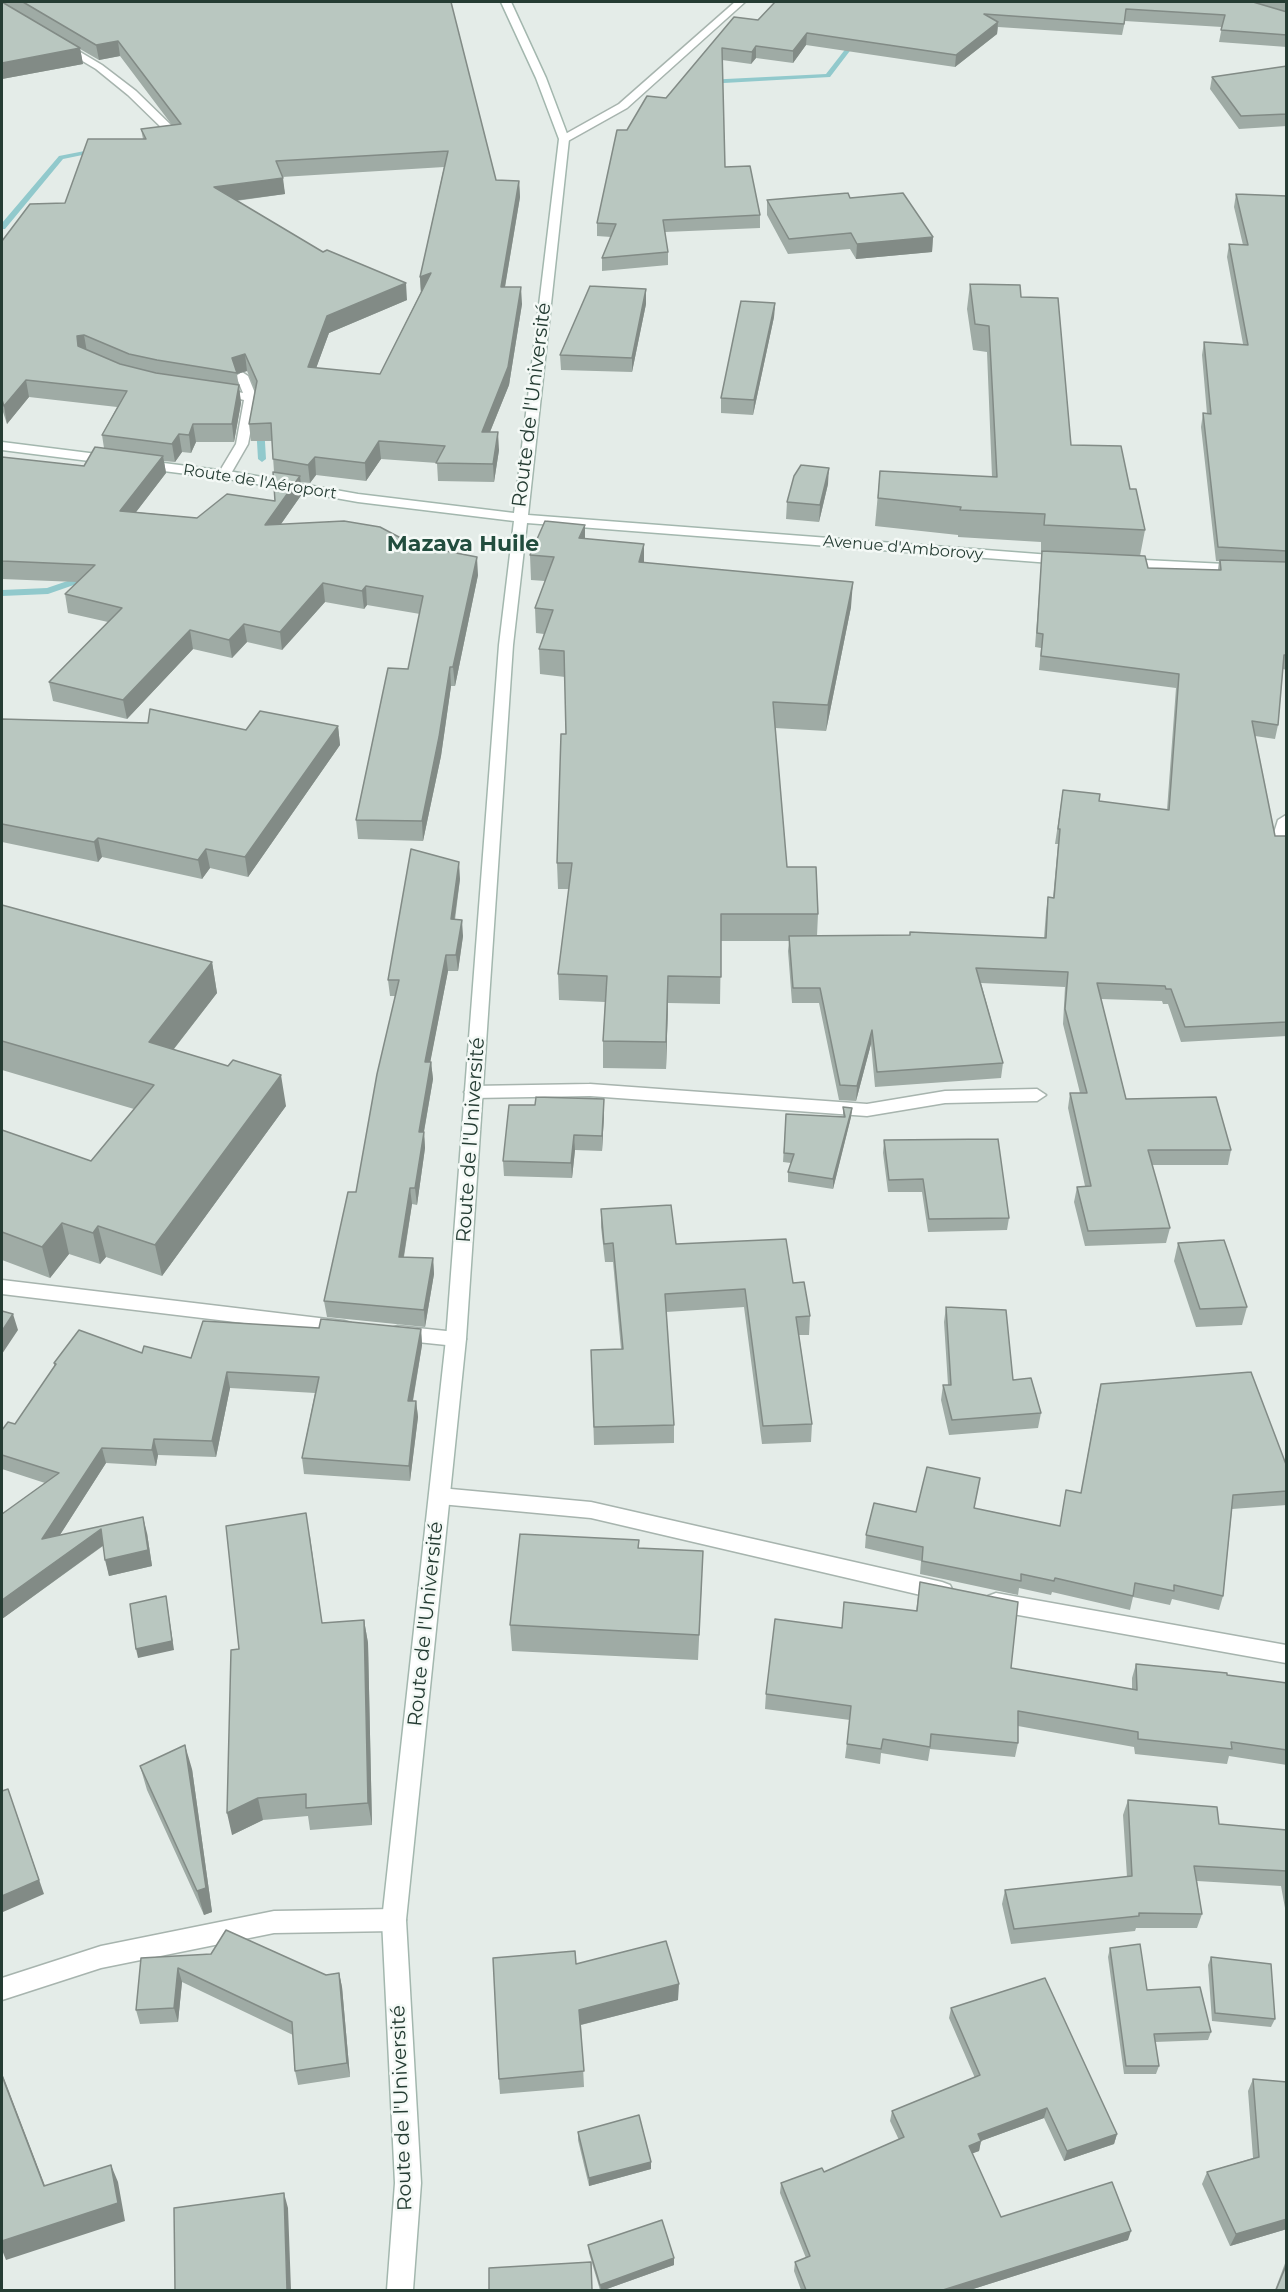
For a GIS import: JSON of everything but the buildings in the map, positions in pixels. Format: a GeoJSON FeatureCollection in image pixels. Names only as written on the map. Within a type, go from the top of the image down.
{"type":"FeatureCollection","features":[{"type":"Feature","properties":{"kind":"street","name":"Route de l'Université"},"geometry":{"type":"LineString","coordinates":[[400,2290],[408,2183],[394,1920],[456,1339],[506,645],[564,139],[542,78],[506,2]]}},
{"type":"Feature","properties":{"kind":"street"},"geometry":{"type":"LineString","coordinates":[[564,139],[624,106],[740,2]]}},
{"type":"Feature","properties":{"kind":"street"},"geometry":{"type":"LineString","coordinates":[[50,38],[99,67],[169,129]]}},
{"type":"Feature","properties":{"kind":"street"},"geometry":{"type":"LineString","coordinates":[[224,474],[242,444],[251,398],[242,376]]}},
{"type":"Feature","properties":{"kind":"street"},"geometry":{"type":"LineString","coordinates":[[207,390],[251,398]]}},
{"type":"Feature","properties":{"kind":"street","name":"Route de l'Aéroport"},"geometry":{"type":"LineString","coordinates":[[2,446],[224,474],[358,498],[519,518]]}},
{"type":"Feature","properties":{"kind":"street","name":"Avenue d'Amborovy"},"geometry":{"type":"LineString","coordinates":[[519,518],[1077,561]]}},
{"type":"Feature","properties":{"kind":"street"},"geometry":{"type":"LineString","coordinates":[[1112,562],[1287,571]]}},
{"type":"Feature","properties":{"kind":"street"},"geometry":{"type":"LineString","coordinates":[[1281,836],[1287,820]]}},
{"type":"Feature","properties":{"kind":"street"},"geometry":{"type":"LineString","coordinates":[[473,1092],[590,1090],[867,1110],[945,1097],[1037,1095]]}},
{"type":"Feature","properties":{"kind":"street"},"geometry":{"type":"LineString","coordinates":[[2,1287],[361,1330]]}},
{"type":"Feature","properties":{"kind":"street"},"geometry":{"type":"LineString","coordinates":[[385,1332],[456,1339]]}},
{"type":"Feature","properties":{"kind":"street"},"geometry":{"type":"LineString","coordinates":[[440,1496],[591,1510],[968,1597],[1287,1654]]}},
{"type":"Feature","properties":{"kind":"street"},"geometry":{"type":"LineString","coordinates":[[2,1989],[101,1957],[274,1923],[394,1920]]}},
{"type":"Feature","properties":{"kind":"waterway"},"geometry":{"type":"LineString","coordinates":[[706,82],[828,76],[856,39]]}},
{"type":"Feature","properties":{"kind":"waterway"},"geometry":{"type":"LineString","coordinates":[[2,227],[61,157],[100,150]]}},
{"type":"Feature","properties":{"kind":"waterway"},"geometry":{"type":"LineString","coordinates":[[260,425],[262,459]]}},
{"type":"Feature","properties":{"kind":"waterway"},"geometry":{"type":"LineString","coordinates":[[2,593],[48,591],[88,577]]}},
{"type":"Feature","properties":{"kind":"district","name":"Mazava Huile"},"geometry":{"type":"Point","coordinates":[463,545]}}]}
